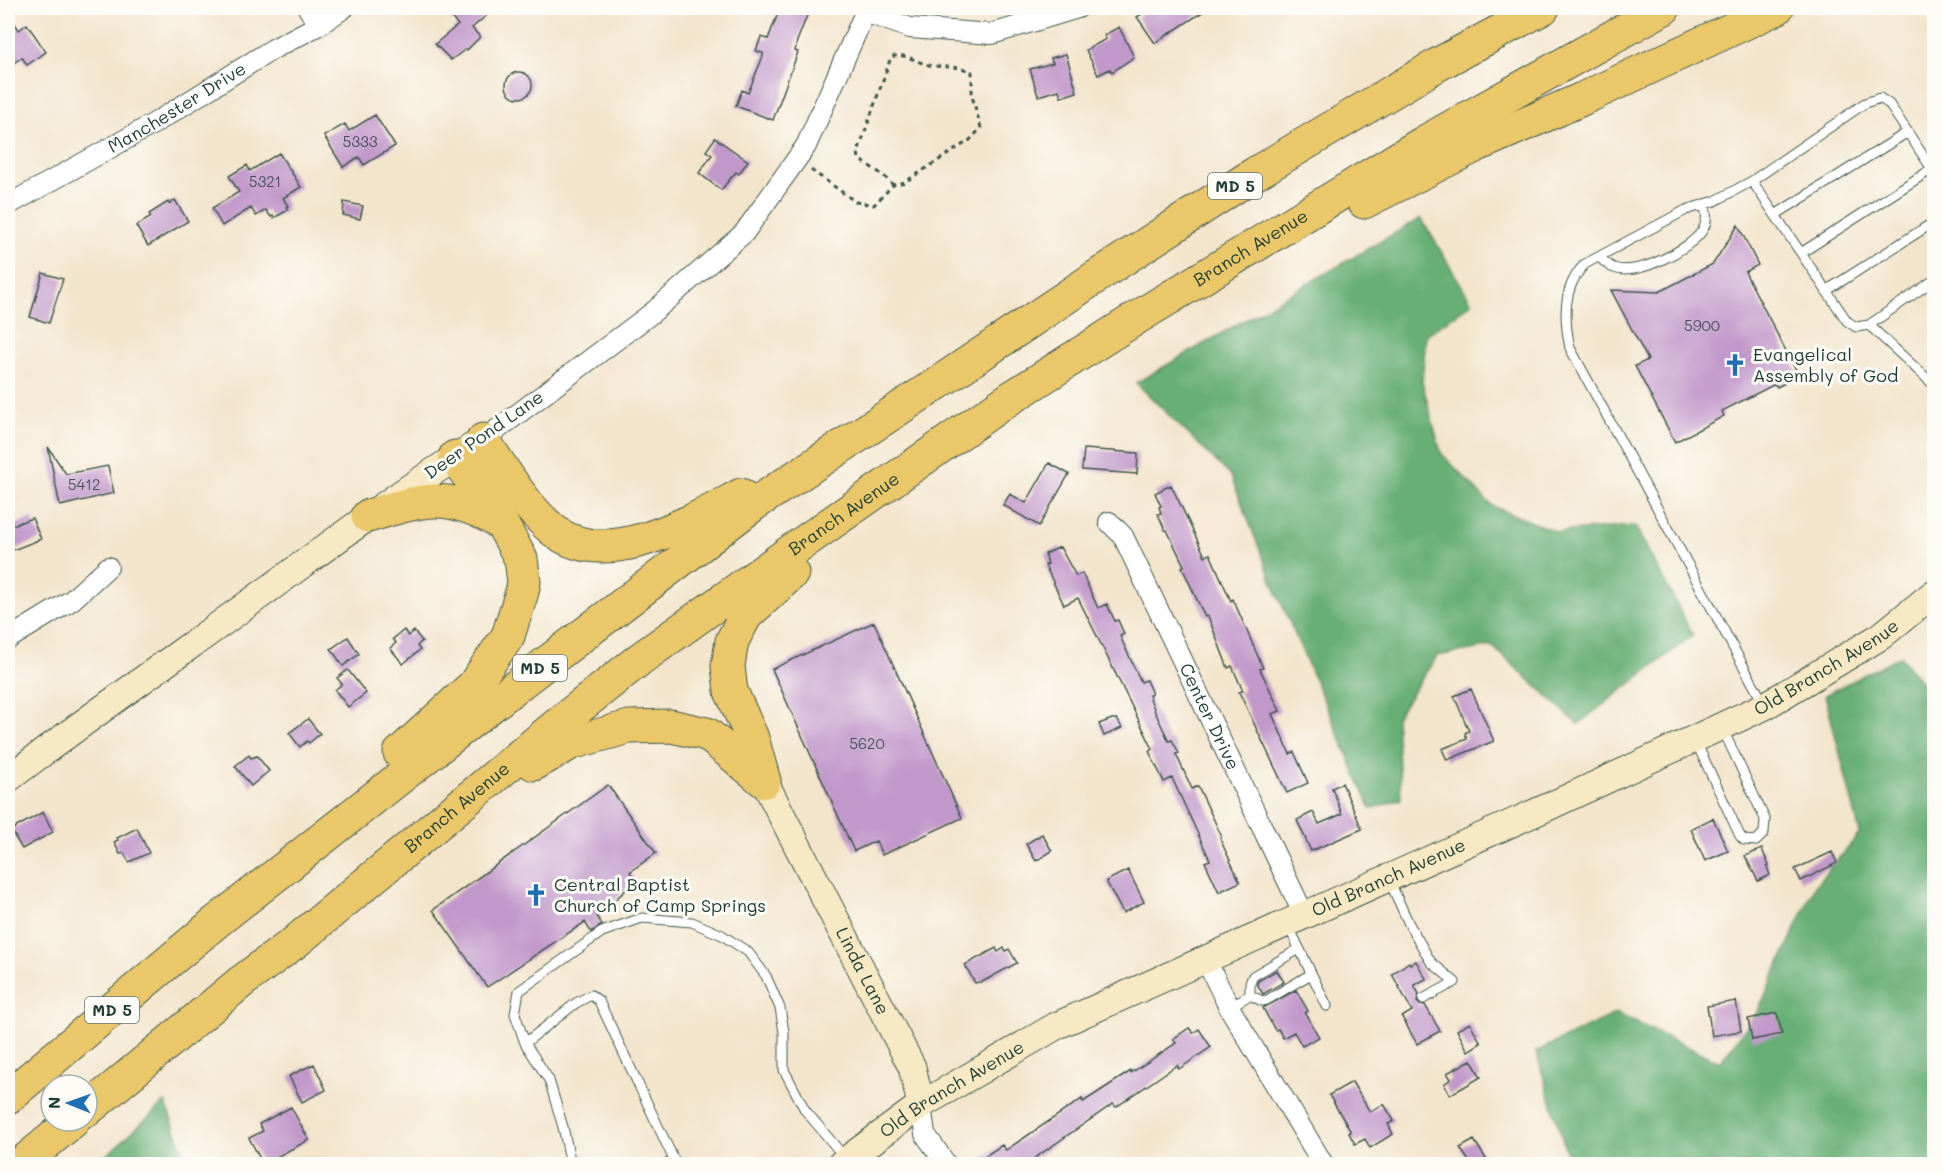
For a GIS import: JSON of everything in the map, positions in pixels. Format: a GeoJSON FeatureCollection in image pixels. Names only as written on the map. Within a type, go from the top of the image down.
{"type":"FeatureCollection","features":[{"type":"Feature","properties":{"kind":"highway","name":"MD 5"},"geometry":{"type":"LineString","coordinates":[[8,1097],[216,922],[672,566],[753,506],[1098,274],[1256,173],[1437,65],[1543,8]]}},
{"type":"Feature","properties":{"kind":"highway","name":"Branch Avenue"},"geometry":{"type":"LineString","coordinates":[[99,1100],[232,989],[294,943],[640,659],[1009,399],[1138,317],[1423,143],[1665,8]]}},
{"type":"Feature","properties":{"kind":"highway"},"geometry":{"type":"LineString","coordinates":[[1138,317],[1475,146],[1582,99],[1776,8]]}},
{"type":"Feature","properties":{"kind":"highway"},"geometry":{"type":"LineString","coordinates":[[483,440],[530,508],[554,531],[576,542],[596,546],[617,545],[661,533],[708,513],[873,427]]}},
{"type":"Feature","properties":{"kind":"highway"},"geometry":{"type":"LineString","coordinates":[[216,922],[473,686],[508,636],[524,582],[521,559],[502,524],[455,457]]}},
{"type":"Feature","properties":{"kind":"highway"},"geometry":{"type":"LineString","coordinates":[[764,781],[752,738],[731,691],[728,666],[732,641],[746,615],[917,464]]}},
{"type":"Feature","properties":{"kind":"highway"},"geometry":{"type":"LineString","coordinates":[[368,516],[418,502],[444,500],[464,504],[502,524]]}},
{"type":"Feature","properties":{"kind":"highway"},"geometry":{"type":"LineString","coordinates":[[361,887],[386,877],[524,770],[571,743],[629,727],[671,726],[707,734],[764,781]]}},
{"type":"Feature","properties":{"kind":"highway"},"geometry":{"type":"LineString","coordinates":[[21,1164],[58,1133]]}},
{"type":"Feature","properties":{"kind":"street"},"geometry":{"type":"LineString","coordinates":[[308,8],[319,25]]}},
{"type":"Feature","properties":{"kind":"street","name":"Manchester Drive"},"geometry":{"type":"LineString","coordinates":[[8,205],[153,124],[344,8]]}},
{"type":"Feature","properties":{"kind":"street"},"geometry":{"type":"LineString","coordinates":[[866,10],[910,28],[992,34],[1078,8]]}},
{"type":"Feature","properties":{"kind":"street","name":"Deer Pond Lane"},"geometry":{"type":"LineString","coordinates":[[8,779],[103,706],[368,516],[483,440],[652,313],[744,233],[806,146],[866,10]]}},
{"type":"Feature","properties":{"kind":"street","name":"Center Drive"},"geometry":{"type":"LineString","coordinates":[[1109,522],[1123,536],[1295,919]]}},
{"type":"Feature","properties":{"kind":"street"},"geometry":{"type":"LineString","coordinates":[[8,639],[72,600],[108,567]]}},
{"type":"Feature","properties":{"kind":"street","name":"Old Branch Avenue"},"geometry":{"type":"LineString","coordinates":[[844,1162],[921,1105],[1056,1026],[1722,728],[1765,706],[1881,636],[1935,593]]}},
{"type":"Feature","properties":{"kind":"street","name":"Linda Lane"},"geometry":{"type":"LineString","coordinates":[[764,781],[912,1068],[925,1134],[946,1164]]}},
{"type":"Feature","properties":{"kind":"street"},"geometry":{"type":"LineString","coordinates":[[1205,958],[1229,1007],[1323,1164]]}},
{"type":"Feature","properties":{"kind":"lane"},"geometry":{"type":"LineString","coordinates":[[1765,706],[1570,348],[1564,321],[1569,291],[1577,273],[1585,264],[1686,210],[1752,181],[1865,103],[1880,98],[1889,104],[1934,171],[1801,253]]}},
{"type":"Feature","properties":{"kind":"lane"},"geometry":{"type":"LineString","coordinates":[[1775,215],[1908,132]]}},
{"type":"Feature","properties":{"kind":"lane"},"geometry":{"type":"LineString","coordinates":[[1752,181],[1846,321],[1856,327],[1869,326],[1935,280]]}},
{"type":"Feature","properties":{"kind":"lane"},"geometry":{"type":"LineString","coordinates":[[1599,257],[1614,268],[1631,270],[1660,261],[1692,242],[1702,230],[1707,216],[1704,204]]}},
{"type":"Feature","properties":{"kind":"lane"},"geometry":{"type":"LineString","coordinates":[[1826,291],[1935,222]]}},
{"type":"Feature","properties":{"kind":"lane"},"geometry":{"type":"LineString","coordinates":[[1869,326],[1935,385]]}},
{"type":"Feature","properties":{"kind":"lane"},"geometry":{"type":"LineString","coordinates":[[1695,740],[1740,836],[1744,840],[1756,841],[1764,833],[1765,819],[1722,728]]}},
{"type":"Feature","properties":{"kind":"lane"},"geometry":{"type":"LineString","coordinates":[[1388,878],[1409,924],[1431,962],[1455,982],[1423,999]]}},
{"type":"Feature","properties":{"kind":"lane"},"geometry":{"type":"LineString","coordinates":[[571,1164],[563,1126],[549,1080],[525,1042],[515,1014],[519,991],[602,932],[642,918],[692,922],[722,935],[748,952],[766,976],[780,1008],[784,1032],[784,1070],[806,1110],[844,1162]]}},
{"type":"Feature","properties":{"kind":"lane"},"geometry":{"type":"LineString","coordinates":[[1295,919],[1299,949],[1328,1006]]}},
{"type":"Feature","properties":{"kind":"lane"},"geometry":{"type":"LineString","coordinates":[[1250,995],[1250,983],[1253,976],[1299,949]]}},
{"type":"Feature","properties":{"kind":"lane"},"geometry":{"type":"LineString","coordinates":[[1250,995],[1262,1001],[1267,1000],[1311,974]]}},
{"type":"Feature","properties":{"kind":"lane"},"geometry":{"type":"LineString","coordinates":[[525,1042],[576,1003],[591,995],[599,1001],[674,1160],[667,1164]]}},
{"type":"Feature","properties":{"kind":"lane"},"geometry":{"type":"LineString","coordinates":[[1229,1007],[1250,995]]}},
{"type":"Feature","properties":{"kind":"path"},"geometry":{"type":"LineString","coordinates":[[797,160],[856,202],[874,205],[893,185],[905,182],[970,140],[981,128],[972,96],[972,72],[963,68],[929,65],[898,54],[891,57],[858,152],[859,159],[883,175],[893,185]]}},
{"type":"Feature","properties":{"kind":"green space"},"geometry":{"type":"Polygon","coordinates":[[[1421,218],[1472,303],[1426,335],[1422,382],[1441,453],[1492,506],[1557,532],[1635,526],[1693,635],[1578,724],[1492,646],[1437,656],[1396,717],[1401,799],[1371,809],[1276,591],[1231,476],[1136,383],[1421,218]]]}},
{"type":"Feature","properties":{"kind":"green space"},"geometry":{"type":"Polygon","coordinates":[[[1900,656],[1934,699],[1934,1164],[1585,1164],[1566,1151],[1536,1052],[1616,1013],[1720,1062],[1757,1013],[1815,886],[1860,833],[1825,695],[1900,656]]]}},
{"type":"Feature","properties":{"kind":"green space"},"geometry":{"type":"Polygon","coordinates":[[[165,1102],[188,1164],[97,1164],[165,1102]]]}},
{"type":"Feature","properties":{"kind":"building"},"geometry":{"type":"Polygon","coordinates":[[[442,8],[495,8],[472,28],[480,37],[467,50],[451,60],[435,44],[458,25],[442,8]]]}},
{"type":"Feature","properties":{"kind":"building"},"geometry":{"type":"Polygon","coordinates":[[[780,8],[810,8],[797,41],[795,51],[798,52],[773,120],[736,106],[742,90],[748,93],[763,56],[763,53],[756,51],[761,37],[768,39],[780,8]]]}},
{"type":"Feature","properties":{"kind":"building"},"geometry":{"type":"Polygon","coordinates":[[[1151,8],[1209,8],[1155,43],[1137,17],[1151,8]]]}},
{"type":"Feature","properties":{"kind":"building"},"geometry":{"type":"Polygon","coordinates":[[[8,13],[19,30],[27,24],[46,52],[27,65],[22,57],[14,63],[8,54],[8,13]]]}},
{"type":"Feature","properties":{"kind":"building"},"geometry":{"type":"Polygon","coordinates":[[[1119,27],[1134,57],[1112,72],[1110,69],[1098,75],[1086,50],[1106,39],[1104,35],[1119,27]]]}},
{"type":"Feature","properties":{"kind":"building"},"geometry":{"type":"Polygon","coordinates":[[[1066,54],[1077,92],[1061,97],[1059,90],[1038,96],[1030,69],[1053,63],[1051,58],[1066,54]]]}},
{"type":"Feature","properties":{"kind":"building"},"geometry":{"type":"Polygon","coordinates":[[[519,72],[528,76],[532,85],[528,94],[519,98],[510,94],[506,85],[510,76],[519,72]]]}},
{"type":"Feature","properties":{"kind":"building"},"geometry":{"type":"Polygon","coordinates":[[[375,115],[395,146],[364,165],[359,157],[343,167],[324,136],[345,124],[349,131],[375,115]]]}},
{"type":"Feature","properties":{"kind":"building"},"geometry":{"type":"Polygon","coordinates":[[[715,138],[748,161],[739,174],[736,172],[721,190],[699,173],[712,155],[706,151],[715,138]]]}},
{"type":"Feature","properties":{"kind":"building"},"geometry":{"type":"Polygon","coordinates":[[[279,153],[301,187],[283,198],[288,210],[274,218],[266,210],[256,216],[251,208],[222,226],[212,208],[239,192],[229,176],[247,165],[250,171],[279,153]]]}},
{"type":"Feature","properties":{"kind":"building"},"geometry":{"type":"Polygon","coordinates":[[[175,200],[188,221],[148,246],[136,226],[151,217],[149,214],[175,200]]]}},
{"type":"Feature","properties":{"kind":"building"},"geometry":{"type":"Polygon","coordinates":[[[344,202],[363,206],[360,219],[343,215],[344,202]]]}},
{"type":"Feature","properties":{"kind":"building"},"geometry":{"type":"Polygon","coordinates":[[[1738,225],[1758,265],[1745,272],[1799,376],[1777,387],[1775,384],[1722,411],[1724,416],[1675,442],[1635,366],[1648,360],[1611,290],[1659,292],[1713,264],[1738,225]]]}},
{"type":"Feature","properties":{"kind":"building"},"geometry":{"type":"Polygon","coordinates":[[[43,273],[63,279],[49,323],[30,317],[43,273]]]}},
{"type":"Feature","properties":{"kind":"building"},"geometry":{"type":"Polygon","coordinates":[[[48,447],[66,474],[108,466],[114,493],[60,506],[48,447]]]}},
{"type":"Feature","properties":{"kind":"building"},"geometry":{"type":"Polygon","coordinates":[[[1084,449],[1138,453],[1137,474],[1082,470],[1084,449]]]}},
{"type":"Feature","properties":{"kind":"building"},"geometry":{"type":"Polygon","coordinates":[[[1049,463],[1069,474],[1039,526],[1003,505],[1010,494],[1026,503],[1049,463]]]}},
{"type":"Feature","properties":{"kind":"building"},"geometry":{"type":"Polygon","coordinates":[[[1171,485],[1205,556],[1210,554],[1231,601],[1233,599],[1263,668],[1260,669],[1280,711],[1272,714],[1290,754],[1294,752],[1308,783],[1287,793],[1239,692],[1243,691],[1232,666],[1228,668],[1208,616],[1205,617],[1182,567],[1184,566],[1158,514],[1161,513],[1159,507],[1161,506],[1155,493],[1171,485]]]}},
{"type":"Feature","properties":{"kind":"building"},"geometry":{"type":"Polygon","coordinates":[[[32,518],[41,539],[8,552],[8,527],[32,518]]]}},
{"type":"Feature","properties":{"kind":"building"},"geometry":{"type":"Polygon","coordinates":[[[1060,547],[1076,576],[1082,573],[1098,608],[1107,604],[1115,621],[1118,620],[1124,634],[1120,636],[1141,682],[1146,680],[1152,694],[1149,695],[1155,712],[1169,741],[1172,740],[1179,753],[1176,754],[1192,789],[1198,786],[1240,882],[1219,892],[1205,862],[1210,860],[1172,778],[1164,782],[1149,751],[1153,749],[1078,598],[1064,605],[1045,565],[1048,564],[1045,554],[1060,547]]]}},
{"type":"Feature","properties":{"kind":"building"},"geometry":{"type":"Polygon","coordinates":[[[874,622],[962,818],[882,855],[876,841],[854,851],[772,669],[874,622]]]}},
{"type":"Feature","properties":{"kind":"building"},"geometry":{"type":"Polygon","coordinates":[[[404,630],[408,636],[414,631],[422,641],[417,646],[420,650],[403,664],[390,648],[396,643],[393,639],[404,630]]]}},
{"type":"Feature","properties":{"kind":"building"},"geometry":{"type":"Polygon","coordinates":[[[348,637],[359,654],[343,666],[331,649],[348,637]]]}},
{"type":"Feature","properties":{"kind":"building"},"geometry":{"type":"Polygon","coordinates":[[[348,670],[366,693],[348,707],[335,690],[342,684],[337,678],[348,670]]]}},
{"type":"Feature","properties":{"kind":"building"},"geometry":{"type":"Polygon","coordinates":[[[1471,689],[1494,741],[1447,760],[1442,749],[1467,739],[1465,733],[1469,731],[1454,696],[1471,689]]]}},
{"type":"Feature","properties":{"kind":"building"},"geometry":{"type":"Polygon","coordinates":[[[308,719],[320,734],[300,747],[289,733],[308,719]]]}},
{"type":"Feature","properties":{"kind":"building"},"geometry":{"type":"Polygon","coordinates":[[[1117,719],[1122,728],[1104,736],[1099,724],[1117,719]]]}},
{"type":"Feature","properties":{"kind":"building"},"geometry":{"type":"Polygon","coordinates":[[[249,755],[251,758],[257,756],[269,771],[251,786],[235,766],[249,755]]]}},
{"type":"Feature","properties":{"kind":"building"},"geometry":{"type":"Polygon","coordinates":[[[1342,783],[1362,829],[1311,851],[1297,820],[1313,812],[1319,824],[1342,814],[1332,788],[1342,783]]]}},
{"type":"Feature","properties":{"kind":"building","name":"Central Baptist Church of Camp Springs"},"geometry":{"type":"Polygon","coordinates":[[[608,785],[656,853],[630,872],[636,881],[597,916],[602,925],[591,932],[585,922],[487,987],[433,910],[608,785]]]}},
{"type":"Feature","properties":{"kind":"building"},"geometry":{"type":"Polygon","coordinates":[[[43,812],[53,832],[22,849],[11,830],[43,812]]]}},
{"type":"Feature","properties":{"kind":"building"},"geometry":{"type":"Polygon","coordinates":[[[1713,818],[1728,851],[1705,861],[1691,829],[1713,818]]]}},
{"type":"Feature","properties":{"kind":"building"},"geometry":{"type":"Polygon","coordinates":[[[137,828],[149,853],[129,862],[124,853],[120,854],[114,842],[118,840],[117,838],[137,828]]]}},
{"type":"Feature","properties":{"kind":"building"},"geometry":{"type":"Polygon","coordinates":[[[1042,834],[1052,851],[1036,861],[1026,844],[1042,834]]]}},
{"type":"Feature","properties":{"kind":"building"},"geometry":{"type":"Polygon","coordinates":[[[1762,849],[1770,875],[1758,881],[1745,856],[1762,849]]]}},
{"type":"Feature","properties":{"kind":"building"},"geometry":{"type":"Polygon","coordinates":[[[1832,852],[1837,863],[1801,881],[1795,869],[1832,852]]]}},
{"type":"Feature","properties":{"kind":"building"},"geometry":{"type":"Polygon","coordinates":[[[1128,870],[1144,902],[1123,913],[1106,881],[1128,870]]]}},
{"type":"Feature","properties":{"kind":"building"},"geometry":{"type":"Polygon","coordinates":[[[996,948],[998,952],[1004,948],[1006,951],[1009,949],[1017,963],[984,981],[975,983],[965,965],[996,948]]]}},
{"type":"Feature","properties":{"kind":"building"},"geometry":{"type":"Polygon","coordinates":[[[1416,961],[1426,979],[1414,985],[1419,994],[1417,1002],[1425,1005],[1440,1031],[1417,1044],[1402,1017],[1412,1011],[1392,974],[1409,962],[1410,964],[1416,961]]]}},
{"type":"Feature","properties":{"kind":"building"},"geometry":{"type":"Polygon","coordinates":[[[1277,970],[1284,982],[1263,994],[1257,984],[1258,981],[1277,970]]]}},
{"type":"Feature","properties":{"kind":"building"},"geometry":{"type":"Polygon","coordinates":[[[1296,990],[1308,1011],[1305,1013],[1319,1037],[1302,1046],[1294,1032],[1283,1038],[1278,1029],[1275,1030],[1263,1008],[1296,990]]]}},
{"type":"Feature","properties":{"kind":"building"},"geometry":{"type":"Polygon","coordinates":[[[1736,1001],[1741,1031],[1712,1036],[1707,1006],[1736,1001]]]}},
{"type":"Feature","properties":{"kind":"building"},"geometry":{"type":"Polygon","coordinates":[[[1777,1013],[1782,1034],[1752,1040],[1748,1019],[1777,1013]]]}},
{"type":"Feature","properties":{"kind":"building"},"geometry":{"type":"Polygon","coordinates":[[[1470,1023],[1481,1043],[1468,1051],[1457,1030],[1470,1023]]]}},
{"type":"Feature","properties":{"kind":"building"},"geometry":{"type":"Polygon","coordinates":[[[1189,1028],[1193,1033],[1199,1029],[1211,1047],[1179,1069],[1177,1065],[1116,1107],[1113,1104],[1026,1164],[984,1164],[988,1162],[985,1156],[1002,1145],[1006,1150],[1082,1099],[1083,1102],[1131,1071],[1131,1073],[1176,1043],[1173,1039],[1189,1028]]]}},
{"type":"Feature","properties":{"kind":"building"},"geometry":{"type":"Polygon","coordinates":[[[1471,1060],[1481,1077],[1450,1095],[1444,1084],[1451,1079],[1447,1073],[1471,1060]]]}},
{"type":"Feature","properties":{"kind":"building"},"geometry":{"type":"Polygon","coordinates":[[[314,1064],[326,1090],[302,1102],[289,1076],[314,1064]]]}},
{"type":"Feature","properties":{"kind":"building"},"geometry":{"type":"Polygon","coordinates":[[[1352,1082],[1370,1112],[1384,1104],[1394,1121],[1388,1124],[1393,1134],[1370,1148],[1365,1139],[1355,1144],[1349,1133],[1351,1132],[1329,1095],[1352,1082]]]}},
{"type":"Feature","properties":{"kind":"building"},"geometry":{"type":"Polygon","coordinates":[[[291,1107],[309,1140],[263,1164],[249,1138],[263,1131],[259,1124],[291,1107]]]}},
{"type":"Feature","properties":{"kind":"building"},"geometry":{"type":"Polygon","coordinates":[[[1474,1140],[1486,1159],[1477,1164],[1471,1164],[1460,1148],[1474,1140]]]}},
{"type":"Feature","properties":{"kind":"place","name":"Evangelical Assembly of God"},"geometry":{"type":"Point","coordinates":[1735,365]}},
{"type":"Feature","properties":{"kind":"place","name":"Central Baptist Church of Camp Springs"},"geometry":{"type":"Point","coordinates":[536,895]}}]}
